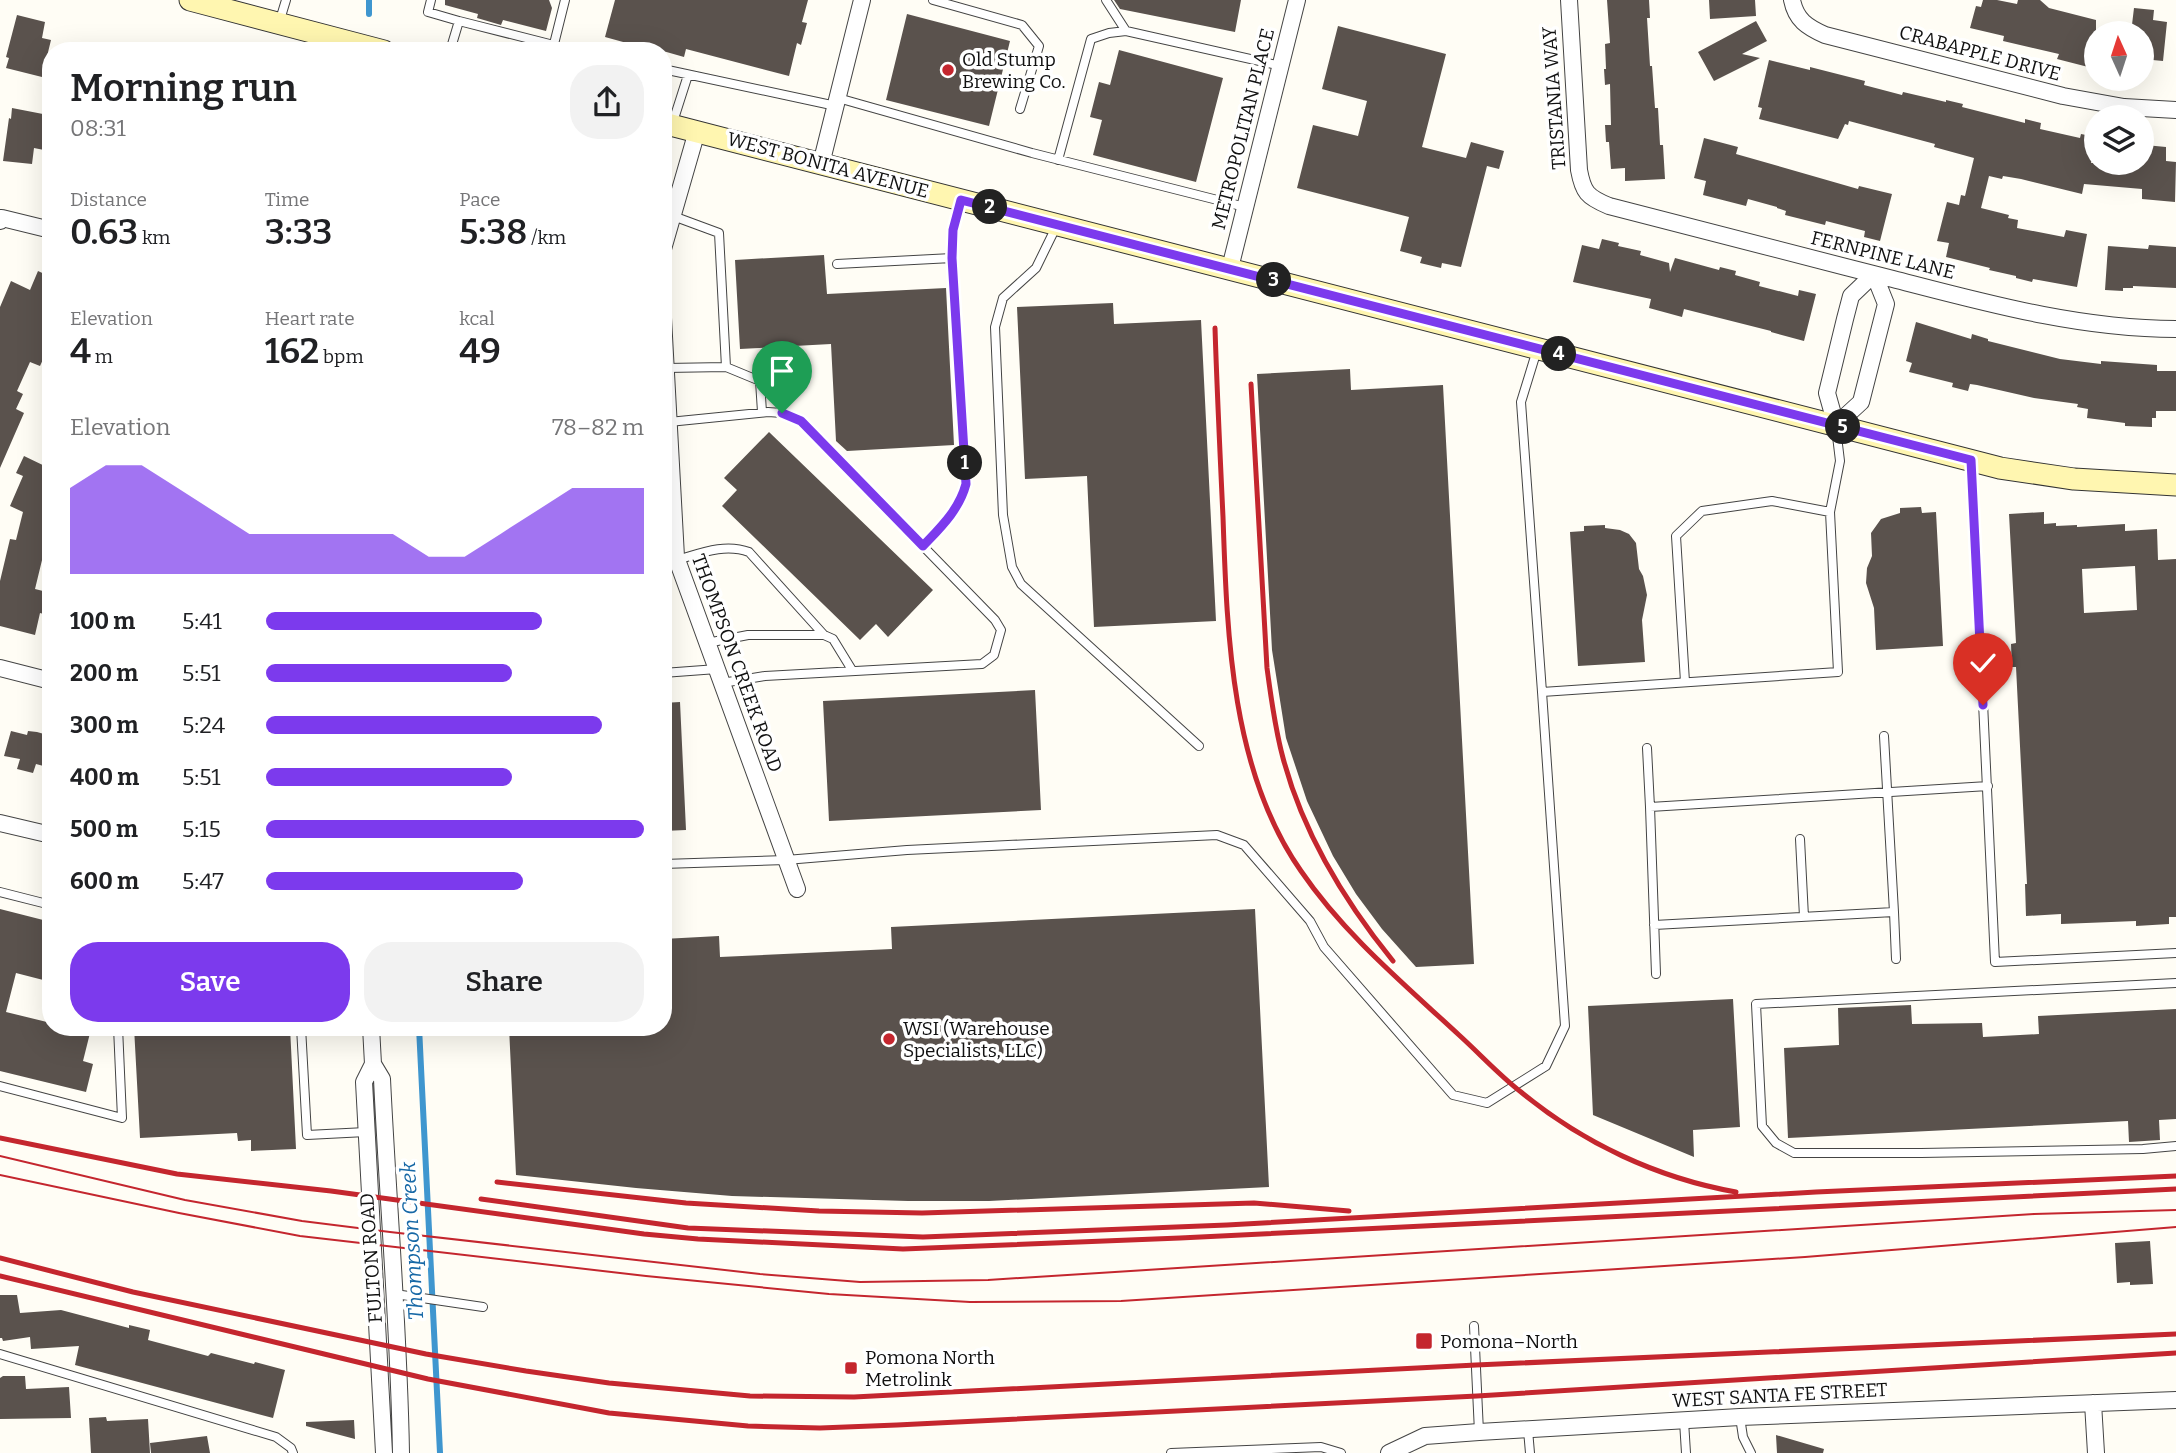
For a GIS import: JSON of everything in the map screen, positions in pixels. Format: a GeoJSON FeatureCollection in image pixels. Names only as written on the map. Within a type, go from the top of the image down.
{"type":"FeatureCollection","features":[{"type":"Feature","properties":{"kind":"main road"},"geometry":{"type":"LineString","coordinates":[[197,1],[279,23],[322,42]]}},
{"type":"Feature","properties":{"kind":"main road","name":"WEST BONITA AVENUE"},"geometry":{"type":"LineString","coordinates":[[672,125],[2000,468],[2074,479],[2176,485]]}},
{"type":"Feature","properties":{"kind":"street"},"geometry":{"type":"LineString","coordinates":[[821,164],[862,0]]}},
{"type":"Feature","properties":{"kind":"street","name":"METROPOLITAN PLACE"},"geometry":{"type":"LineString","coordinates":[[1230,268],[1297,0]]}},
{"type":"Feature","properties":{"kind":"street","name":"TRISTANIA WAY"},"geometry":{"type":"LineString","coordinates":[[1569,0],[1579,170],[1586,193]]}},
{"type":"Feature","properties":{"kind":"street","name":"CRABAPPLE DRIVE"},"geometry":{"type":"LineString","coordinates":[[1792,0],[1800,20],[1809,28],[1825,35],[2063,96],[2124,107],[2176,110]]}},
{"type":"Feature","properties":{"kind":"street"},"geometry":{"type":"LineString","coordinates":[[672,219],[697,131]]}},
{"type":"Feature","properties":{"kind":"street","name":"FERNPINE LANE"},"geometry":{"type":"LineString","coordinates":[[1586,193],[1609,206],[2061,320],[2103,326],[2176,329]]}},
{"type":"Feature","properties":{"kind":"street"},"geometry":{"type":"LineString","coordinates":[[1,219],[42,228]]}},
{"type":"Feature","properties":{"kind":"street"},"geometry":{"type":"LineString","coordinates":[[1874,274],[1886,304],[1880,328],[1861,401],[1836,425],[1827,393],[1845,319],[1851,296],[1874,274]]}},
{"type":"Feature","properties":{"kind":"street","name":"THOMPSON CREEK ROAD"},"geometry":{"type":"LineString","coordinates":[[672,474],[677,560],[797,889]]}},
{"type":"Feature","properties":{"kind":"street"},"geometry":{"type":"LineString","coordinates":[[0,667],[42,679]]}},
{"type":"Feature","properties":{"kind":"street"},"geometry":{"type":"LineString","coordinates":[[0,823],[42,833]]}},
{"type":"Feature","properties":{"kind":"street","name":"FULTON ROAD"},"geometry":{"type":"LineString","coordinates":[[371,1036],[373,1064],[382,1079],[387,1200],[402,1296],[401,1453]]}},
{"type":"Feature","properties":{"kind":"street","name":"FULTON ROAD"},"geometry":{"type":"LineString","coordinates":[[373,1064],[364,1082],[384,1453]]}},
{"type":"Feature","properties":{"kind":"street","name":"WEST SANTA FE STREET"},"geometry":{"type":"LineString","coordinates":[[1389,1453],[1425,1436],[1479,1432],[1740,1417],[2176,1400]]}},
{"type":"Feature","properties":{"kind":"street"},"geometry":{"type":"LineString","coordinates":[[2093,1403],[2096,1453]]}},
{"type":"Feature","properties":{"kind":"lane"},"geometry":{"type":"LineString","coordinates":[[279,23],[286,0]]}},
{"type":"Feature","properties":{"kind":"lane"},"geometry":{"type":"LineString","coordinates":[[431,0],[428,12],[532,42]]}},
{"type":"Feature","properties":{"kind":"lane"},"geometry":{"type":"LineString","coordinates":[[554,42],[565,0]]}},
{"type":"Feature","properties":{"kind":"lane"},"geometry":{"type":"LineString","coordinates":[[933,0],[1022,25],[1039,46],[1020,109]]}},
{"type":"Feature","properties":{"kind":"lane"},"geometry":{"type":"LineString","coordinates":[[1106,0],[1126,31]]}},
{"type":"Feature","properties":{"kind":"lane"},"geometry":{"type":"LineString","coordinates":[[453,42],[459,21]]}},
{"type":"Feature","properties":{"kind":"lane"},"geometry":{"type":"LineString","coordinates":[[1058,160],[1091,39],[1126,31],[1281,66]]}},
{"type":"Feature","properties":{"kind":"lane"},"geometry":{"type":"LineString","coordinates":[[672,71],[837,102],[1245,207]]}},
{"type":"Feature","properties":{"kind":"lane"},"geometry":{"type":"LineString","coordinates":[[672,114],[688,75]]}},
{"type":"Feature","properties":{"kind":"lane"},"geometry":{"type":"LineString","coordinates":[[923,546],[952,515],[963,496],[966,484],[952,258],[953,230],[961,200]]}},
{"type":"Feature","properties":{"kind":"lane"},"geometry":{"type":"LineString","coordinates":[[673,216],[719,233],[726,367]]}},
{"type":"Feature","properties":{"kind":"lane"},"geometry":{"type":"LineString","coordinates":[[1057,224],[1036,268],[1003,298],[995,327],[1003,515],[1012,567],[1021,584],[1199,746]]}},
{"type":"Feature","properties":{"kind":"lane"},"geometry":{"type":"LineString","coordinates":[[837,264],[952,258]]}},
{"type":"Feature","properties":{"kind":"lane"},"geometry":{"type":"LineString","coordinates":[[672,864],[786,860],[907,850],[1217,835],[1244,845],[1310,920],[1324,947],[1453,1096],[1487,1103],[1546,1066],[1565,1026],[1521,402],[1537,348]]}},
{"type":"Feature","properties":{"kind":"lane"},"geometry":{"type":"LineString","coordinates":[[672,368],[726,367],[760,381],[762,412]]}},
{"type":"Feature","properties":{"kind":"lane"},"geometry":{"type":"LineString","coordinates":[[672,422],[762,412],[782,413],[801,421],[1001,630],[994,655],[982,664],[765,676],[672,673]]}},
{"type":"Feature","properties":{"kind":"lane"},"geometry":{"type":"LineString","coordinates":[[1542,692],[1838,672],[1830,512],[1840,461],[1836,425]]}},
{"type":"Feature","properties":{"kind":"lane"},"geometry":{"type":"LineString","coordinates":[[1971,460],[1995,962],[2176,953]]}},
{"type":"Feature","properties":{"kind":"lane"},"geometry":{"type":"LineString","coordinates":[[1685,682],[1676,536],[1702,511],[1772,501],[1830,512]]}},
{"type":"Feature","properties":{"kind":"lane"},"geometry":{"type":"LineString","coordinates":[[677,560],[719,548],[736,548],[749,552],[824,635],[833,639],[852,670]]}},
{"type":"Feature","properties":{"kind":"lane"},"geometry":{"type":"LineString","coordinates":[[707,643],[748,635],[824,635]]}},
{"type":"Feature","properties":{"kind":"lane"},"geometry":{"type":"LineString","coordinates":[[1884,736],[1896,959]]}},
{"type":"Feature","properties":{"kind":"lane"},"geometry":{"type":"LineString","coordinates":[[1647,748],[1656,974]]}},
{"type":"Feature","properties":{"kind":"lane"},"geometry":{"type":"LineString","coordinates":[[1650,807],[1988,786]]}},
{"type":"Feature","properties":{"kind":"lane"},"geometry":{"type":"LineString","coordinates":[[1800,839],[1804,917]]}},
{"type":"Feature","properties":{"kind":"lane"},"geometry":{"type":"LineString","coordinates":[[0,892],[42,903]]}},
{"type":"Feature","properties":{"kind":"lane"},"geometry":{"type":"LineString","coordinates":[[1654,925],[1894,912]]}},
{"type":"Feature","properties":{"kind":"lane"},"geometry":{"type":"LineString","coordinates":[[2176,983],[1756,1004],[1762,1126],[1776,1143],[1794,1153],[2143,1149],[2176,1146]]}},
{"type":"Feature","properties":{"kind":"lane"},"geometry":{"type":"LineString","coordinates":[[0,1086],[122,1118],[118,1036]]}},
{"type":"Feature","properties":{"kind":"lane"},"geometry":{"type":"LineString","coordinates":[[302,1036],[307,1135],[366,1132]]}},
{"type":"Feature","properties":{"kind":"lane"},"geometry":{"type":"LineString","coordinates":[[402,1296],[483,1307]]}},
{"type":"Feature","properties":{"kind":"lane"},"geometry":{"type":"LineString","coordinates":[[1474,1326],[1479,1432]]}},
{"type":"Feature","properties":{"kind":"lane"},"geometry":{"type":"LineString","coordinates":[[0,1354],[276,1437],[291,1448],[293,1453]]}},
{"type":"Feature","properties":{"kind":"lane"},"geometry":{"type":"LineString","coordinates":[[1740,1417],[1743,1437],[1751,1453]]}},
{"type":"Feature","properties":{"kind":"lane"},"geometry":{"type":"LineString","coordinates":[[1684,1421],[1686,1453]]}},
{"type":"Feature","properties":{"kind":"lane"},"geometry":{"type":"LineString","coordinates":[[1528,1430],[1530,1453]]}},
{"type":"Feature","properties":{"kind":"lane"},"geometry":{"type":"LineString","coordinates":[[1171,1453],[1321,1447],[1341,1453]]}},
{"type":"Feature","properties":{"kind":"building"},"geometry":{"type":"Polygon","coordinates":[[[445,0],[549,0],[552,8],[546,31],[503,20],[501,25],[477,18],[478,14],[445,5],[445,0]]]}},
{"type":"Feature","properties":{"kind":"building"},"geometry":{"type":"Polygon","coordinates":[[[615,0],[808,0],[802,22],[807,23],[801,45],[797,43],[789,76],[686,49],[684,57],[672,54],[672,42],[623,42],[605,37],[615,0]]]}},
{"type":"Feature","properties":{"kind":"building"},"geometry":{"type":"Polygon","coordinates":[[[1114,0],[1241,0],[1235,32],[1120,9],[1114,0]]]}},
{"type":"Feature","properties":{"kind":"building"},"geometry":{"type":"Polygon","coordinates":[[[1607,0],[1649,0],[1650,18],[1647,18],[1650,66],[1655,108],[1658,108],[1660,145],[1663,145],[1665,179],[1625,181],[1625,168],[1611,169],[1605,125],[1611,125],[1610,84],[1605,85],[1604,69],[1605,44],[1610,43],[1607,0]]]}},
{"type":"Feature","properties":{"kind":"building"},"geometry":{"type":"Polygon","coordinates":[[[1709,0],[1755,0],[1756,16],[1710,19],[1709,0]]]}},
{"type":"Feature","properties":{"kind":"building"},"geometry":{"type":"Polygon","coordinates":[[[1983,0],[2017,4],[2018,0],[2040,0],[2049,8],[2096,20],[2084,21],[2084,66],[2057,59],[2059,54],[2003,41],[2004,36],[1970,28],[1976,6],[1981,7],[1983,0]]]}},
{"type":"Feature","properties":{"kind":"building"},"geometry":{"type":"Polygon","coordinates":[[[2134,8],[2154,10],[2153,20],[2167,22],[2163,61],[2154,60],[2154,21],[2132,21],[2134,8]]]}},
{"type":"Feature","properties":{"kind":"building","name":"Old Stump Brewing Co."},"geometry":{"type":"Polygon","coordinates":[[[907,14],[1010,41],[989,126],[886,100],[907,14]]]}},
{"type":"Feature","properties":{"kind":"building"},"geometry":{"type":"Polygon","coordinates":[[[17,15],[45,22],[42,38],[51,40],[42,42],[42,77],[6,68],[9,58],[6,57],[17,15]]]}},
{"type":"Feature","properties":{"kind":"building"},"geometry":{"type":"Polygon","coordinates":[[[1756,21],[1767,41],[1742,54],[1760,58],[1714,81],[1698,52],[1756,21]]]}},
{"type":"Feature","properties":{"kind":"building"},"geometry":{"type":"Polygon","coordinates":[[[1338,26],[1446,54],[1422,147],[1466,158],[1471,142],[1504,151],[1499,169],[1487,166],[1461,267],[1442,263],[1441,268],[1420,263],[1422,257],[1400,251],[1409,217],[1297,188],[1313,125],[1358,136],[1367,101],[1322,89],[1338,26]]]}},
{"type":"Feature","properties":{"kind":"building"},"geometry":{"type":"Polygon","coordinates":[[[1119,50],[1223,78],[1196,182],[1093,155],[1102,120],[1090,117],[1099,82],[1110,85],[1119,50]]]}},
{"type":"Feature","properties":{"kind":"building"},"geometry":{"type":"Polygon","coordinates":[[[1769,60],[1865,81],[1864,85],[1902,95],[1903,92],[1946,100],[1963,104],[1962,107],[2025,123],[2025,119],[2041,123],[2040,129],[2080,138],[2081,134],[2084,135],[2084,175],[2154,175],[2154,146],[2166,147],[2166,161],[2176,162],[2175,202],[2142,199],[2142,189],[2084,184],[2082,194],[2021,179],[1989,176],[1981,208],[2018,220],[2017,228],[2064,237],[2066,230],[2087,234],[2077,287],[2033,279],[2032,282],[1946,257],[1949,243],[1937,241],[1947,202],[1959,205],[1961,195],[1965,196],[1974,158],[1934,147],[1935,144],[1849,121],[1838,139],[1759,119],[1762,108],[1758,107],[1769,60]]]}},
{"type":"Feature","properties":{"kind":"building"},"geometry":{"type":"Polygon","coordinates":[[[12,108],[42,114],[42,150],[34,148],[32,164],[3,161],[9,118],[11,119],[12,108]]]}},
{"type":"Feature","properties":{"kind":"building"},"geometry":{"type":"Polygon","coordinates":[[[1704,138],[1738,147],[1736,154],[1858,189],[1859,186],[1892,194],[1880,241],[1864,237],[1865,231],[1826,221],[1825,225],[1785,215],[1786,211],[1777,207],[1748,199],[1746,206],[1703,195],[1706,181],[1694,178],[1704,138]]]}},
{"type":"Feature","properties":{"kind":"building"},"geometry":{"type":"Polygon","coordinates":[[[1602,239],[1641,251],[1640,255],[1669,263],[1670,272],[1675,258],[1719,270],[1720,267],[1736,271],[1735,275],[1760,282],[1759,286],[1798,296],[1799,290],[1816,294],[1804,341],[1684,309],[1682,317],[1649,308],[1651,299],[1573,282],[1582,245],[1599,249],[1602,239]]]}},
{"type":"Feature","properties":{"kind":"building"},"geometry":{"type":"Polygon","coordinates":[[[2149,245],[2176,247],[2176,288],[2133,286],[2123,288],[2123,291],[2105,290],[2108,246],[2148,249],[2149,245]]]}},
{"type":"Feature","properties":{"kind":"building"},"geometry":{"type":"Polygon","coordinates":[[[824,255],[827,294],[946,288],[954,445],[847,451],[836,441],[831,344],[740,349],[735,260],[824,255]]]}},
{"type":"Feature","properties":{"kind":"building"},"geometry":{"type":"Polygon","coordinates":[[[38,271],[42,273],[42,362],[40,366],[30,362],[17,391],[23,394],[16,409],[24,413],[0,468],[0,307],[11,281],[30,290],[38,271]]]}},
{"type":"Feature","properties":{"kind":"building"},"geometry":{"type":"Polygon","coordinates":[[[1113,303],[1114,324],[1201,320],[1216,621],[1094,627],[1087,476],[1025,479],[1017,307],[1113,303]]]}},
{"type":"Feature","properties":{"kind":"building"},"geometry":{"type":"Polygon","coordinates":[[[1916,322],[1971,339],[1972,334],[1988,341],[2060,359],[2101,364],[2101,361],[2157,365],[2157,371],[2176,371],[2176,411],[2156,411],[2156,418],[2152,418],[2152,427],[2125,426],[2125,423],[2087,418],[2088,409],[2077,407],[2078,404],[2034,398],[1970,384],[1968,391],[1952,387],[1953,383],[1909,372],[1912,363],[1906,361],[1916,322]]]}},
{"type":"Feature","properties":{"kind":"building"},"geometry":{"type":"Polygon","coordinates":[[[1350,369],[1351,390],[1443,385],[1474,964],[1416,967],[1382,929],[1333,856],[1307,801],[1286,738],[1272,650],[1257,374],[1350,369]]]}},
{"type":"Feature","properties":{"kind":"building"},"geometry":{"type":"Polygon","coordinates":[[[769,432],[933,590],[888,637],[876,624],[860,640],[722,506],[737,490],[724,478],[769,432]]]}},
{"type":"Feature","properties":{"kind":"building"},"geometry":{"type":"Polygon","coordinates":[[[24,456],[42,465],[42,560],[35,589],[42,591],[42,614],[35,635],[0,626],[0,581],[10,539],[16,540],[23,512],[10,506],[23,476],[16,473],[24,456]]]}},
{"type":"Feature","properties":{"kind":"building"},"geometry":{"type":"Polygon","coordinates":[[[1921,507],[1922,513],[1936,512],[1943,646],[1876,650],[1874,608],[1866,583],[1867,568],[1872,556],[1871,533],[1881,519],[1900,513],[1900,508],[1921,507]]]}},
{"type":"Feature","properties":{"kind":"building"},"geometry":{"type":"Polygon","coordinates":[[[2044,512],[2044,524],[2056,523],[2056,526],[2125,524],[2125,531],[2157,529],[2158,560],[2176,559],[2176,917],[2169,917],[2169,924],[2136,926],[2136,921],[2061,924],[2061,914],[2026,916],[2027,884],[2016,667],[2012,667],[2011,644],[2016,643],[2009,514],[2044,512]],[[2135,566],[2082,569],[2084,613],[2137,610],[2135,566]]]}},
{"type":"Feature","properties":{"kind":"building"},"geometry":{"type":"Polygon","coordinates":[[[1605,525],[1605,528],[1629,534],[1636,543],[1639,569],[1647,595],[1642,620],[1645,662],[1578,666],[1570,532],[1584,531],[1584,526],[1605,525]]]}},
{"type":"Feature","properties":{"kind":"building"},"geometry":{"type":"Polygon","coordinates":[[[1035,690],[1041,810],[829,821],[823,701],[1035,690]]]}},
{"type":"Feature","properties":{"kind":"building"},"geometry":{"type":"Polygon","coordinates":[[[672,702],[680,702],[686,830],[672,831],[672,702]]]}},
{"type":"Feature","properties":{"kind":"building"},"geometry":{"type":"Polygon","coordinates":[[[11,731],[27,735],[28,731],[42,733],[42,766],[36,764],[33,773],[17,769],[20,759],[4,756],[11,731]]]}},
{"type":"Feature","properties":{"kind":"building"},"geometry":{"type":"Polygon","coordinates":[[[0,909],[42,920],[42,980],[16,973],[6,1012],[42,1021],[42,1036],[89,1036],[83,1061],[93,1064],[86,1092],[0,1071],[0,909]]]}},
{"type":"Feature","properties":{"kind":"building"},"geometry":{"type":"Polygon","coordinates":[[[1255,909],[1269,1187],[989,1201],[908,1201],[732,1196],[516,1175],[509,1036],[672,1036],[672,939],[719,936],[720,957],[892,949],[891,927],[1255,909]]]}},
{"type":"Feature","properties":{"kind":"building"},"geometry":{"type":"Polygon","coordinates":[[[1733,999],[1740,1127],[1693,1130],[1694,1157],[1593,1115],[1588,1006],[1733,999]]]}},
{"type":"Feature","properties":{"kind":"building"},"geometry":{"type":"Polygon","coordinates":[[[1911,1005],[1912,1024],[1982,1023],[1983,1037],[2039,1034],[2038,1016],[2176,1009],[2176,1119],[2159,1120],[2160,1140],[2129,1142],[2128,1121],[1788,1138],[1784,1048],[1839,1045],[1838,1008],[1911,1005]]]}},
{"type":"Feature","properties":{"kind":"building"},"geometry":{"type":"Polygon","coordinates":[[[134,1036],[290,1036],[296,1149],[251,1151],[251,1140],[238,1141],[237,1133],[140,1138],[134,1036]]]}},
{"type":"Feature","properties":{"kind":"building"},"geometry":{"type":"Polygon","coordinates":[[[2150,1241],[2153,1284],[2117,1283],[2115,1243],[2150,1241]]]}},
{"type":"Feature","properties":{"kind":"building"},"geometry":{"type":"Polygon","coordinates":[[[0,1295],[17,1295],[20,1313],[61,1310],[129,1328],[129,1325],[150,1330],[148,1340],[208,1356],[211,1353],[285,1370],[273,1418],[75,1365],[79,1346],[31,1349],[30,1337],[3,1341],[0,1338],[0,1295]]]}},
{"type":"Feature","properties":{"kind":"building"},"geometry":{"type":"Polygon","coordinates":[[[25,1376],[26,1389],[69,1387],[71,1418],[0,1419],[0,1378],[25,1376]]]}},
{"type":"Feature","properties":{"kind":"building"},"geometry":{"type":"Polygon","coordinates":[[[106,1417],[107,1421],[148,1419],[150,1453],[91,1453],[89,1418],[106,1417]]]}},
{"type":"Feature","properties":{"kind":"building"},"geometry":{"type":"Polygon","coordinates":[[[354,1420],[355,1439],[306,1426],[306,1422],[354,1420]]]}},
{"type":"Feature","properties":{"kind":"building"},"geometry":{"type":"Polygon","coordinates":[[[1776,1435],[1824,1449],[1823,1453],[1777,1453],[1776,1435]]]}},
{"type":"Feature","properties":{"kind":"building"},"geometry":{"type":"Polygon","coordinates":[[[207,1436],[210,1453],[151,1453],[150,1443],[207,1436]]]}},
{"type":"Feature","properties":{"kind":"waterway","name":"Thompson Creek"},"geometry":{"type":"LineString","coordinates":[[369,0],[369,14]]}},
{"type":"Feature","properties":{"kind":"waterway","name":"Thompson Creek"},"geometry":{"type":"LineString","coordinates":[[419,1036],[440,1453]]}},
{"type":"Feature","properties":{"kind":"tram line"},"geometry":{"type":"LineString","coordinates":[[0,1156],[185,1200],[302,1221],[760,1274],[860,1282],[988,1280],[2034,1214],[2176,1210]]}},
{"type":"Feature","properties":{"kind":"tram line"},"geometry":{"type":"LineString","coordinates":[[0,1175],[300,1236],[646,1276],[829,1294],[970,1302],[1121,1301],[1805,1257],[2176,1227]]}},
{"type":"Feature","properties":{"kind":"railway"},"geometry":{"type":"LineString","coordinates":[[1215,328],[1227,608],[1237,701],[1260,790],[1278,832],[1301,871],[1336,916],[1376,958],[1505,1079],[1545,1110],[1622,1156],[1678,1178],[1736,1192]]}},
{"type":"Feature","properties":{"kind":"railway"},"geometry":{"type":"LineString","coordinates":[[1251,384],[1267,668],[1280,747],[1292,786],[1314,840],[1342,891],[1393,961]]}},
{"type":"Feature","properties":{"kind":"railway"},"geometry":{"type":"LineString","coordinates":[[0,1138],[177,1174],[331,1191],[644,1234],[903,1249],[2176,1189]]}},
{"type":"Feature","properties":{"kind":"railway"},"geometry":{"type":"LineString","coordinates":[[481,1199],[688,1228],[923,1237],[1227,1225],[1816,1192],[2176,1176]]}},
{"type":"Feature","properties":{"kind":"railway"},"geometry":{"type":"LineString","coordinates":[[497,1182],[686,1203],[819,1211],[922,1213],[1254,1203],[1349,1211]]}},
{"type":"Feature","properties":{"kind":"railway"},"geometry":{"type":"LineString","coordinates":[[0,1258],[133,1292],[426,1354],[609,1383],[750,1396],[854,1397],[1476,1365],[2176,1334]]}},
{"type":"Feature","properties":{"kind":"railway"},"geometry":{"type":"LineString","coordinates":[[0,1276],[428,1379],[609,1413],[748,1426],[820,1428],[897,1425],[1477,1396],[2176,1353]]}},
{"type":"Feature","properties":{"kind":"place","name":"Old Stump Brewing Co."},"geometry":{"type":"Point","coordinates":[948,70]}},
{"type":"Feature","properties":{"kind":"place","name":"WSI (Warehouse Specialists, LLC)"},"geometry":{"type":"Point","coordinates":[889,1039]}},
{"type":"Feature","properties":{"kind":"place","name":"Pomona–North"},"geometry":{"type":"Point","coordinates":[1424,1341]}},
{"type":"Feature","properties":{"kind":"place","name":"Pomona North Metrolink"},"geometry":{"type":"Point","coordinates":[851,1368]}},
{"type":"Feature","properties":{"kind":"route"},"geometry":{"type":"LineString","coordinates":[[782,413],[801,421],[923,546],[952,515],[963,496],[966,484],[952,258],[953,230],[961,200],[1971,460],[1983,705]]}}]}
